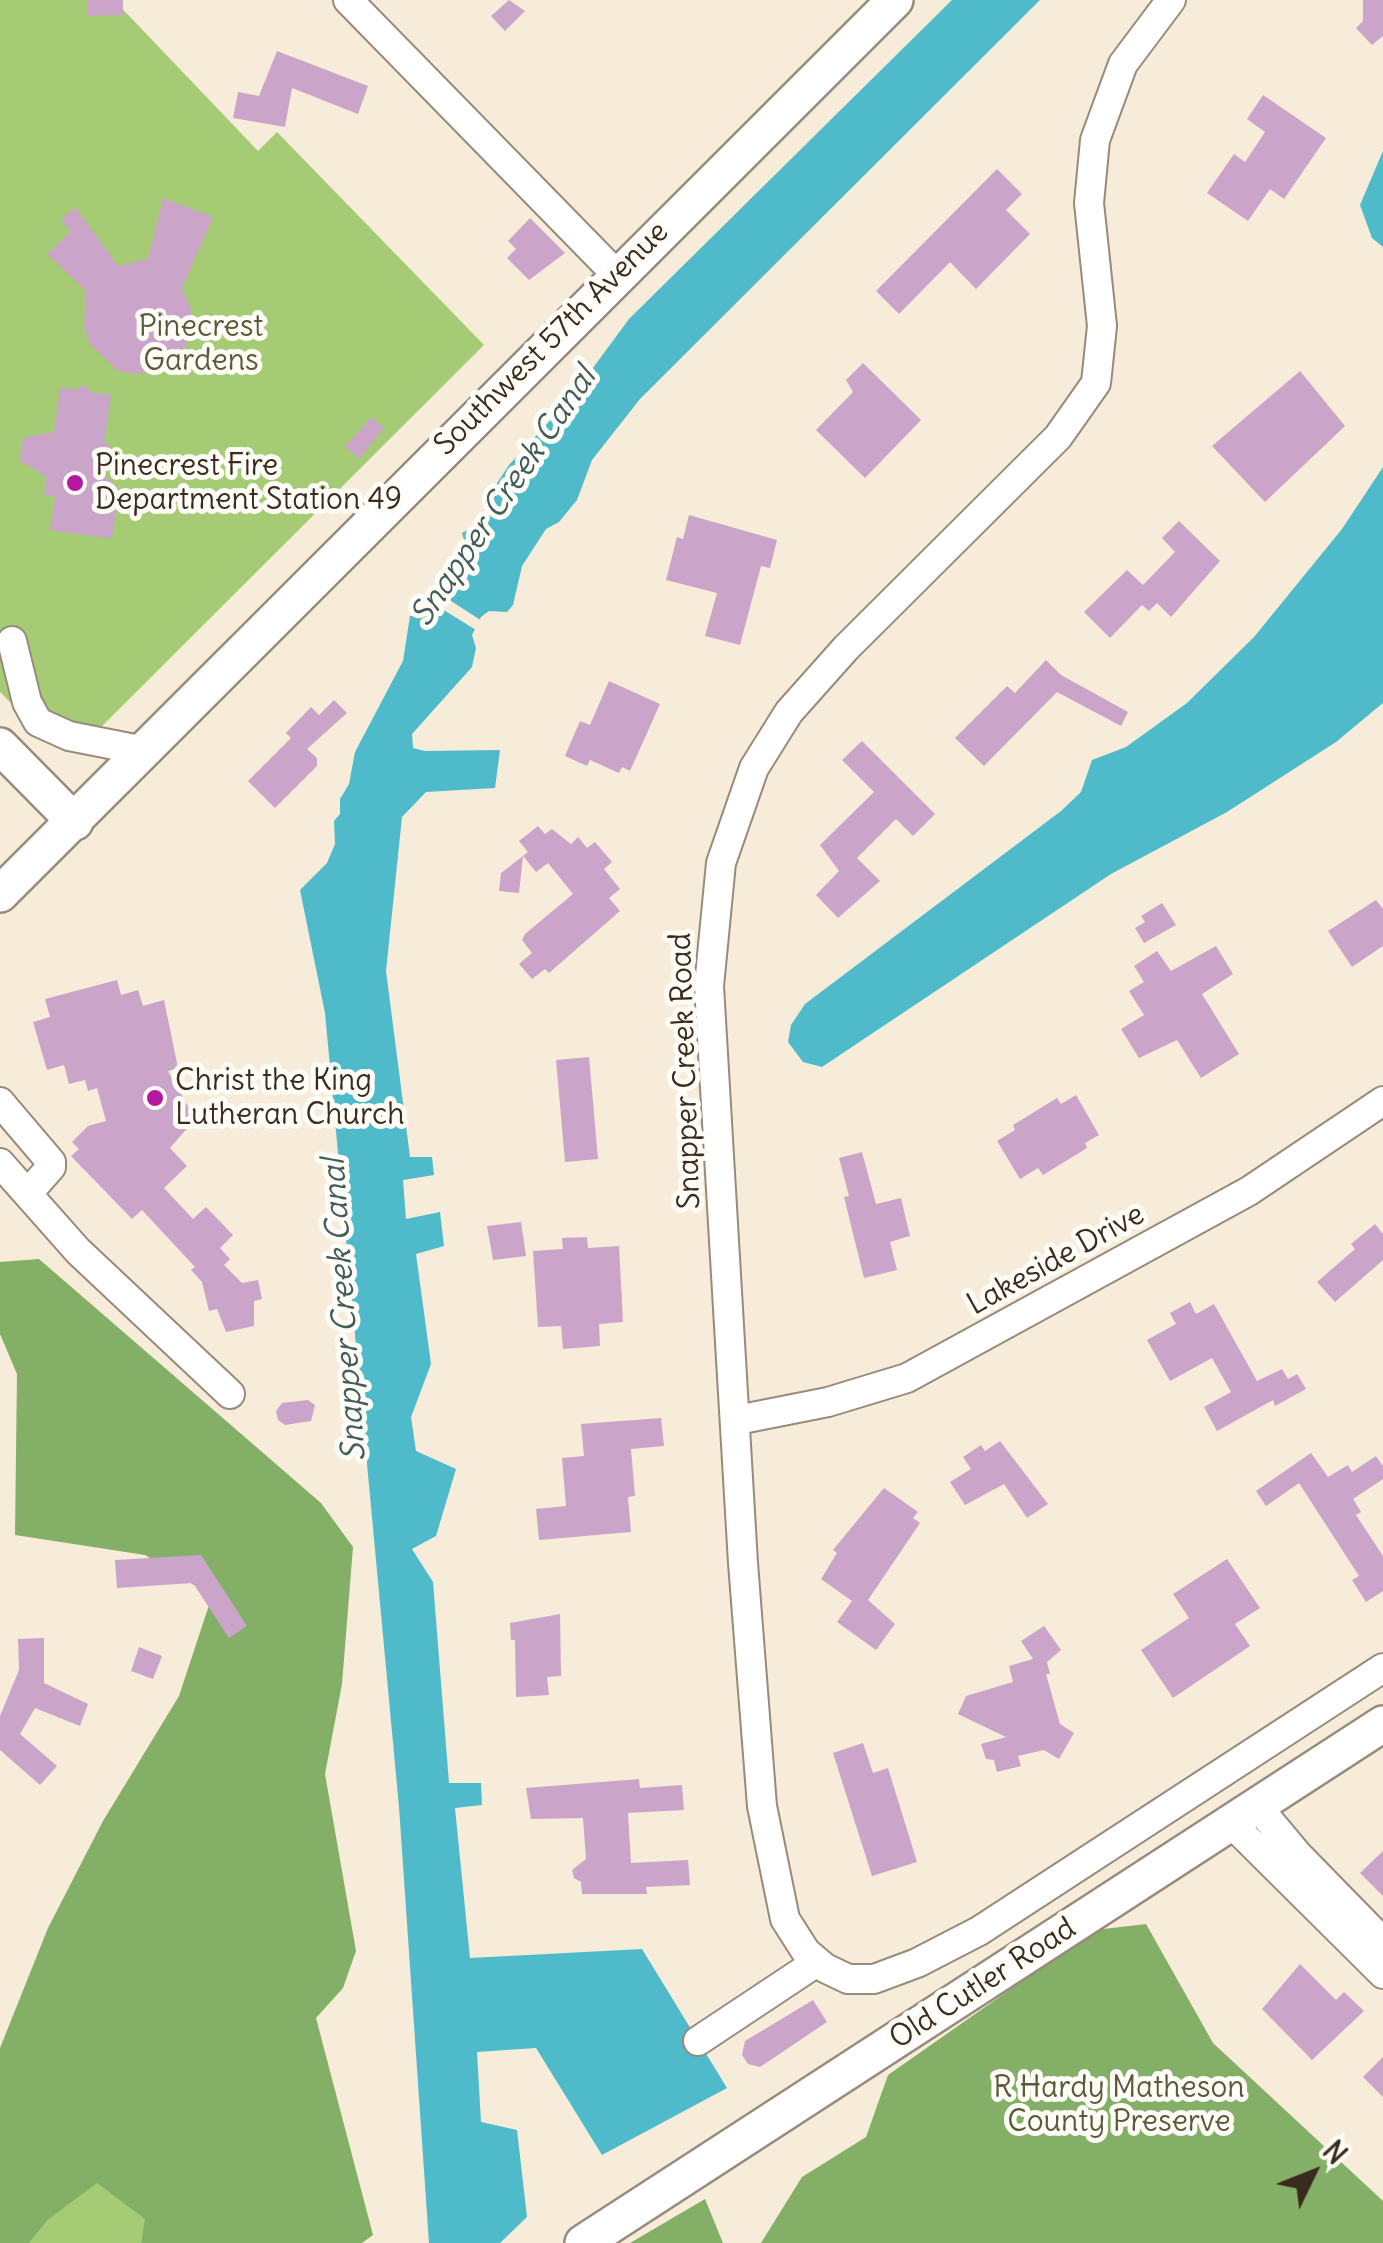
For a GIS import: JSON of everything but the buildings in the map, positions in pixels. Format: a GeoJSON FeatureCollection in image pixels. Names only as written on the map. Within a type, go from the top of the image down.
{"type":"FeatureCollection","features":[{"type":"Feature","properties":{"kind":"main road","name":"Southwest 57th Avenue"},"geometry":{"type":"LineString","coordinates":[[0,894],[895,0]]}},
{"type":"Feature","properties":{"kind":"main road"},"geometry":{"type":"LineString","coordinates":[[0,746],[75,822]]}},
{"type":"Feature","properties":{"kind":"main road","name":"Old Cutler Road"},"geometry":{"type":"LineString","coordinates":[[583,2243],[1383,1724]]}},
{"type":"Feature","properties":{"kind":"street"},"geometry":{"type":"LineString","coordinates":[[348,0],[618,275]]}},
{"type":"Feature","properties":{"kind":"street","name":"Snapper Creek Road"},"geometry":{"type":"LineString","coordinates":[[827,1969],[785,1919],[762,1806],[742,1563],[710,986],[714,901],[731,827],[764,750],[804,694],[1058,437],[1096,383],[1102,326],[1089,203],[1095,140],[1123,64],[1171,0]]}},
{"type":"Feature","properties":{"kind":"street"},"geometry":{"type":"LineString","coordinates":[[12,641],[27,702],[38,722],[70,736],[145,751]]}},
{"type":"Feature","properties":{"kind":"street","name":"Lakeside Drive"},"geometry":{"type":"LineString","coordinates":[[737,1420],[859,1394],[919,1372],[1249,1191],[1383,1101]]}},
{"type":"Feature","properties":{"kind":"street"},"geometry":{"type":"LineString","coordinates":[[0,1102],[50,1162],[51,1168],[29,1192]]}},
{"type":"Feature","properties":{"kind":"street"},"geometry":{"type":"LineString","coordinates":[[0,1162],[78,1251],[230,1394]]}},
{"type":"Feature","properties":{"kind":"street","name":"Old Cutler Road"},"geometry":{"type":"LineString","coordinates":[[827,1969],[860,1982],[958,1944],[1383,1668]]}},
{"type":"Feature","properties":{"kind":"street"},"geometry":{"type":"LineString","coordinates":[[1244,1815],[1340,1915],[1383,1974]]}},
{"type":"Feature","properties":{"kind":"street"},"geometry":{"type":"LineString","coordinates":[[1340,1915],[1383,1942]]}},
{"type":"Feature","properties":{"kind":"street"},"geometry":{"type":"LineString","coordinates":[[698,2041],[827,1969]]}},
{"type":"Feature","properties":{"kind":"green space","name":"Pinecrest Gardens"},"geometry":{"type":"Polygon","coordinates":[[[0,0],[114,0],[258,151],[277,132],[484,345],[81,747],[54,746],[0,692],[0,0]]]}},
{"type":"Feature","properties":{"kind":"green space"},"geometry":{"type":"Polygon","coordinates":[[[39,1259],[321,1503],[353,1547],[342,1684],[325,1774],[356,1951],[343,1988],[316,2018],[373,2235],[362,2243],[141,2243],[145,2219],[97,2183],[48,2220],[29,2243],[0,2243],[0,2048],[48,1928],[103,1821],[179,1696],[212,1596],[145,1555],[15,1535],[17,1374],[0,1334],[0,1262],[39,1259]]]}},
{"type":"Feature","properties":{"kind":"green space","name":"R Hardy Matheson County Preserve"},"geometry":{"type":"Polygon","coordinates":[[[1146,1924],[1213,2043],[1383,2201],[1383,2243],[761,2243],[802,2177],[866,2137],[888,2075],[1095,1930],[1146,1924]]]}},
{"type":"Feature","properties":{"kind":"green space"},"geometry":{"type":"Polygon","coordinates":[[[97,2182],[146,2219],[141,2243],[29,2243],[48,2220],[97,2182]]]}},
{"type":"Feature","properties":{"kind":"green space"},"geometry":{"type":"Polygon","coordinates":[[[705,2199],[723,2243],[630,2243],[705,2199]]]}},
{"type":"Feature","properties":{"kind":"water","name":"Snapper Creek Canal"},"geometry":{"type":"Polygon","coordinates":[[[952,0],[1040,0],[640,399],[592,460],[577,500],[559,522],[546,529],[522,566],[513,605],[507,612],[489,611],[481,617],[472,635],[476,648],[472,667],[412,734],[413,748],[425,751],[500,750],[495,788],[426,792],[402,817],[386,971],[410,1157],[432,1157],[434,1175],[403,1180],[406,1219],[440,1212],[444,1246],[416,1254],[431,1364],[411,1417],[416,1451],[456,1469],[436,1536],[412,1549],[433,1582],[449,1783],[481,1783],[482,1805],[455,1808],[470,1958],[642,1949],[727,2088],[602,2155],[536,2048],[477,2052],[481,2122],[517,2130],[527,2217],[500,2243],[429,2243],[399,1807],[325,1013],[300,890],[327,863],[335,844],[334,821],[340,814],[340,799],[349,784],[355,752],[403,661],[410,616],[442,616],[453,590],[451,561],[466,547],[462,533],[486,520],[492,491],[509,465],[570,399],[629,319],[952,0]]]}},
{"type":"Feature","properties":{"kind":"water"},"geometry":{"type":"Polygon","coordinates":[[[1383,151],[1383,247],[1372,238],[1360,205],[1383,151]]]}},
{"type":"Feature","properties":{"kind":"water"},"geometry":{"type":"Polygon","coordinates":[[[1383,467],[1383,703],[1336,742],[1227,812],[1111,874],[822,1067],[803,1062],[788,1042],[791,1025],[805,1004],[1061,811],[1081,792],[1092,760],[1126,747],[1187,703],[1254,637],[1342,529],[1383,467]]]}},
{"type":"Feature","properties":{"kind":"pier"},"geometry":{"type":"Polygon","coordinates":[[[448,599],[482,621],[476,630],[442,609],[448,599]]]}},
{"type":"Feature","properties":{"kind":"place","name":"Pinecrest Fire Department Station 49"},"geometry":{"type":"Point","coordinates":[75,483]}},
{"type":"Feature","properties":{"kind":"place","name":"Christ the King Lutheran Church"},"geometry":{"type":"Point","coordinates":[155,1098]}}]}
